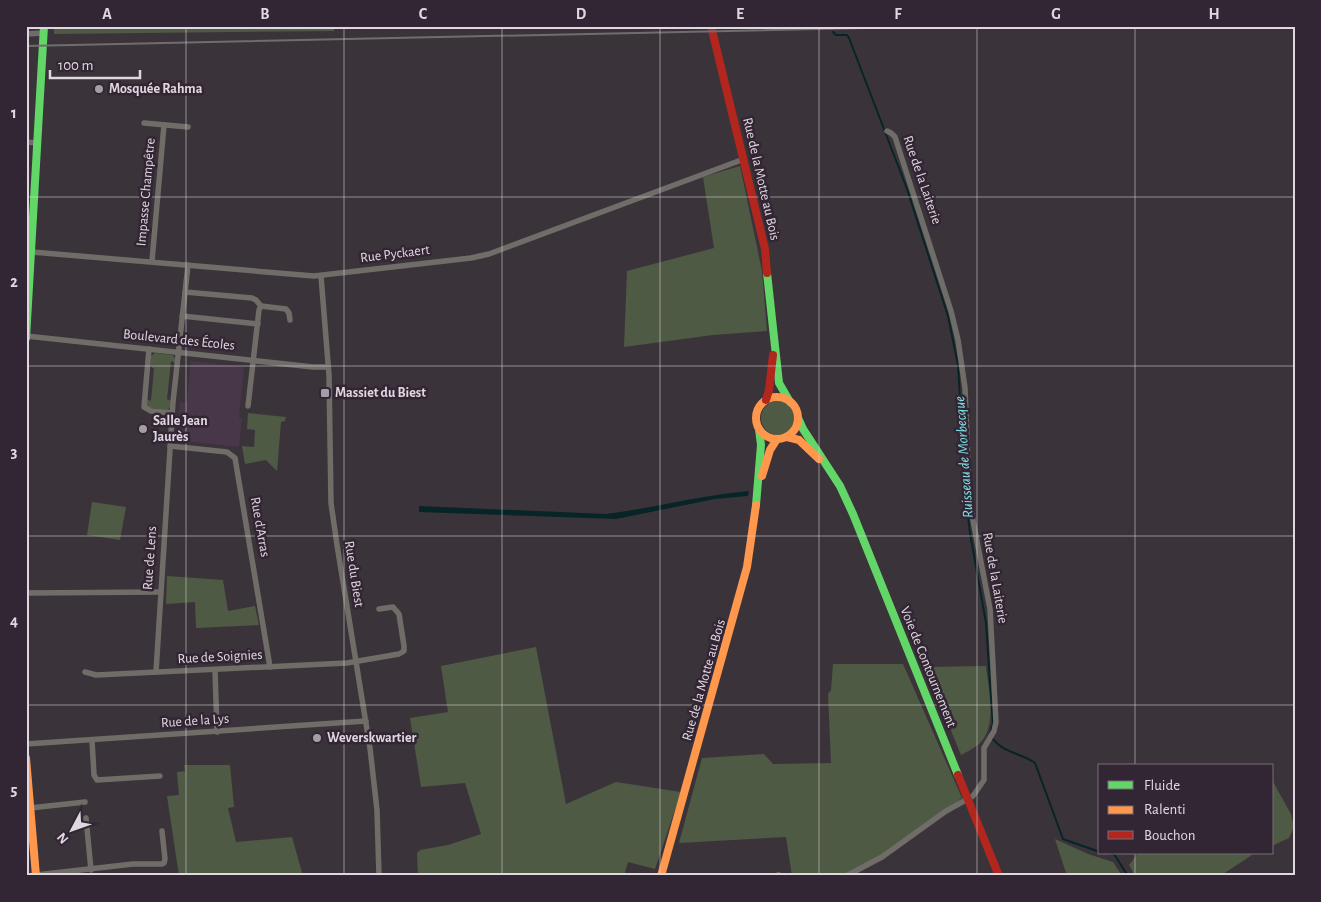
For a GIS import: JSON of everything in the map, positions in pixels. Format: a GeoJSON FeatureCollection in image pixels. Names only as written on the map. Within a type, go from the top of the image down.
{"type":"FeatureCollection","features":[{"type":"Feature","properties":{"kind":"main road","name":"Rue de la Motte au Bois"},"geometry":{"type":"LineString","coordinates":[[711,26],[765,249],[779,383],[790,402]]}},
{"type":"Feature","properties":{"kind":"main road"},"geometry":{"type":"LineString","coordinates":[[26,337],[44,30]]}},
{"type":"Feature","properties":{"kind":"main road","name":"Rue de la Motte au Bois"},"geometry":{"type":"LineString","coordinates":[[766,400],[769,390],[774,340]]}},
{"type":"Feature","properties":{"kind":"main road"},"geometry":{"type":"LineString","coordinates":[[779,397],[790,402],[797,410],[803,429],[829,470],[796,439],[768,437],[759,429],[757,414],[761,405],[766,400],[779,397]]}},
{"type":"Feature","properties":{"kind":"main road"},"geometry":{"type":"LineString","coordinates":[[787,437],[794,430],[798,418]]}},
{"type":"Feature","properties":{"kind":"main road","name":"Rue de la Motte au Bois"},"geometry":{"type":"LineString","coordinates":[[661,876],[742,589],[752,539],[758,488],[761,441],[759,429]]}},
{"type":"Feature","properties":{"kind":"main road","name":"Rue de la Motte au Bois"},"geometry":{"type":"LineString","coordinates":[[758,488],[770,450],[778,439]]}},
{"type":"Feature","properties":{"kind":"main road","name":"Voie de Contournement"},"geometry":{"type":"LineString","coordinates":[[829,470],[843,493],[857,523],[999,876]]}},
{"type":"Feature","properties":{"kind":"main road"},"geometry":{"type":"LineString","coordinates":[[26,758],[36,875]]}},
{"type":"Feature","properties":{"kind":"street"},"geometry":{"type":"LineString","coordinates":[[26,34],[44,30]]}},
{"type":"Feature","properties":{"kind":"street","name":"Impasse Champêtre"},"geometry":{"type":"LineString","coordinates":[[144,124],[188,127]]}},
{"type":"Feature","properties":{"kind":"street","name":"Impasse Champêtre"},"geometry":{"type":"LineString","coordinates":[[152,261],[164,125]]}},
{"type":"Feature","properties":{"kind":"street","name":"Rue de la Laiterie"},"geometry":{"type":"LineString","coordinates":[[846,876],[882,857],[946,811],[969,800],[978,791],[984,780],[984,751],[996,725],[997,715],[992,672],[990,609],[970,502],[967,408],[959,346],[953,317],[920,210],[895,137],[887,132]]}},
{"type":"Feature","properties":{"kind":"street"},"geometry":{"type":"LineString","coordinates":[[26,142],[37,143]]}},
{"type":"Feature","properties":{"kind":"street","name":"Rue Pyckaert"},"geometry":{"type":"LineString","coordinates":[[32,252],[320,276],[484,255],[744,159]]}},
{"type":"Feature","properties":{"kind":"street","name":"Rue de Lens"},"geometry":{"type":"LineString","coordinates":[[156,672],[172,414],[188,265]]}},
{"type":"Feature","properties":{"kind":"street","name":"Rue du Biest"},"geometry":{"type":"LineString","coordinates":[[320,276],[328,367],[331,503],[366,721],[377,805],[379,876]]}},
{"type":"Feature","properties":{"kind":"street"},"geometry":{"type":"LineString","coordinates":[[185,292],[252,298],[261,306],[286,308],[290,313],[290,320]]}},
{"type":"Feature","properties":{"kind":"street"},"geometry":{"type":"LineString","coordinates":[[248,406],[261,306]]}},
{"type":"Feature","properties":{"kind":"street"},"geometry":{"type":"LineString","coordinates":[[182,316],[258,324]]}},
{"type":"Feature","properties":{"kind":"street","name":"Boulevard des Écoles"},"geometry":{"type":"LineString","coordinates":[[26,337],[328,367]]}},
{"type":"Feature","properties":{"kind":"street"},"geometry":{"type":"LineString","coordinates":[[149,349],[144,407],[151,411],[172,414]]}},
{"type":"Feature","properties":{"kind":"street","name":"Rue d'Arras"},"geometry":{"type":"LineString","coordinates":[[170,446],[227,452],[234,458],[270,667]]}},
{"type":"Feature","properties":{"kind":"street"},"geometry":{"type":"LineString","coordinates":[[26,593],[160,592]]}},
{"type":"Feature","properties":{"kind":"street","name":"Rue de Soignies"},"geometry":{"type":"LineString","coordinates":[[84,672],[96,674],[270,667],[356,662],[396,655],[404,649],[398,612],[393,607],[379,609]]}},
{"type":"Feature","properties":{"kind":"street"},"geometry":{"type":"LineString","coordinates":[[214,670],[218,732]]}},
{"type":"Feature","properties":{"kind":"street","name":"Rue de la Lys"},"geometry":{"type":"LineString","coordinates":[[26,744],[366,721]]}},
{"type":"Feature","properties":{"kind":"street"},"geometry":{"type":"LineString","coordinates":[[92,740],[94,775],[97,780],[160,776]]}},
{"type":"Feature","properties":{"kind":"street"},"geometry":{"type":"LineString","coordinates":[[30,808],[85,802]]}},
{"type":"Feature","properties":{"kind":"street"},"geometry":{"type":"LineString","coordinates":[[86,818],[91,870]]}},
{"type":"Feature","properties":{"kind":"street"},"geometry":{"type":"LineString","coordinates":[[36,875],[133,864],[163,864],[165,859],[162,831]]}},
{"type":"Feature","properties":{"kind":"shaded area"},"geometry":{"type":"Polygon","coordinates":[[[191,361],[244,367],[239,418],[242,418],[239,447],[176,440],[180,402],[187,403],[191,361]]]}},
{"type":"Feature","properties":{"kind":"green space"},"geometry":{"type":"Polygon","coordinates":[[[54,26],[334,26],[334,31],[54,34],[54,26]]]}},
{"type":"Feature","properties":{"kind":"green space"},"geometry":{"type":"Polygon","coordinates":[[[740,166],[762,271],[767,331],[713,335],[624,347],[627,271],[714,248],[703,177],[740,166]]]}},
{"type":"Feature","properties":{"kind":"green space"},"geometry":{"type":"Polygon","coordinates":[[[155,353],[173,355],[175,359],[175,363],[171,361],[167,399],[171,401],[168,410],[149,408],[147,406],[146,399],[151,401],[154,369],[150,365],[151,356],[155,353]]]}},
{"type":"Feature","properties":{"kind":"green space"},"geometry":{"type":"Polygon","coordinates":[[[778,401],[785,402],[790,406],[794,411],[794,425],[790,430],[785,434],[778,435],[771,434],[766,430],[762,425],[761,418],[762,411],[766,406],[771,402],[778,401]]]}},
{"type":"Feature","properties":{"kind":"green space"},"geometry":{"type":"Polygon","coordinates":[[[248,413],[286,417],[285,421],[281,422],[277,471],[266,460],[245,464],[242,446],[254,447],[255,430],[247,429],[248,413]]]}},
{"type":"Feature","properties":{"kind":"green space"},"geometry":{"type":"Polygon","coordinates":[[[92,502],[126,507],[120,540],[87,535],[92,502]]]}},
{"type":"Feature","properties":{"kind":"green space"},"geometry":{"type":"Polygon","coordinates":[[[167,576],[223,580],[228,611],[255,606],[259,625],[196,628],[195,602],[166,604],[167,576]]]}},
{"type":"Feature","properties":{"kind":"green space"},"geometry":{"type":"Polygon","coordinates":[[[536,647],[566,804],[616,782],[681,792],[655,869],[628,862],[624,876],[418,876],[417,853],[420,850],[448,845],[481,834],[465,783],[421,787],[410,718],[448,712],[441,666],[536,647]]]}},
{"type":"Feature","properties":{"kind":"green space"},"geometry":{"type":"Polygon","coordinates":[[[833,664],[903,664],[962,798],[898,844],[871,861],[840,876],[792,876],[786,837],[679,843],[702,758],[764,754],[773,764],[831,763],[828,694],[831,690],[833,664]]]}},
{"type":"Feature","properties":{"kind":"green space"},"geometry":{"type":"Polygon","coordinates":[[[986,666],[991,707],[988,728],[978,745],[961,755],[925,667],[986,666]]]}},
{"type":"Feature","properties":{"kind":"green space"},"geometry":{"type":"Polygon","coordinates":[[[184,765],[230,765],[234,807],[228,808],[236,842],[292,837],[303,876],[179,876],[167,796],[179,795],[177,772],[185,771],[184,765]]]}},
{"type":"Feature","properties":{"kind":"green space"},"geometry":{"type":"Polygon","coordinates":[[[1274,784],[1291,814],[1294,827],[1289,838],[1274,845],[1274,784]]]}},
{"type":"Feature","properties":{"kind":"green space"},"geometry":{"type":"Polygon","coordinates":[[[1055,839],[1088,854],[1113,862],[1122,876],[1067,876],[1055,839]]]}},
{"type":"Feature","properties":{"kind":"green space"},"geometry":{"type":"Polygon","coordinates":[[[1137,854],[1253,854],[1220,876],[1135,876],[1129,865],[1137,854]]]}},
{"type":"Feature","properties":{"kind":"water"},"geometry":{"type":"Polygon","coordinates":[[[749,491],[748,496],[715,499],[616,519],[419,512],[419,506],[606,514],[713,495],[749,491]]]}},
{"type":"Feature","properties":{"kind":"waterway","name":"Ruisseau de Morbecque"},"geometry":{"type":"LineString","coordinates":[[833,32],[836,35],[847,35],[849,38],[907,189],[948,316],[958,365],[966,499],[970,533],[986,623],[993,723],[990,734]]}},
{"type":"Feature","properties":{"kind":"waterway","name":"Ruisseau de Morbecque"},"geometry":{"type":"LineString","coordinates":[[992,738],[1001,747],[1035,763],[1063,839],[1098,851]]}},
{"type":"Feature","properties":{"kind":"waterway","name":"Ruisseau de Morbecque"},"geometry":{"type":"LineString","coordinates":[[1114,854],[1128,876]]}},
{"type":"Feature","properties":{"kind":"railway"},"geometry":{"type":"LineString","coordinates":[[26,46],[956,26]]}},
{"type":"Feature","properties":{"kind":"traffic: fast"},"geometry":{"type":"LineString","coordinates":[[26,338],[44,26]]}},
{"type":"Feature","properties":{"kind":"traffic: fast"},"geometry":{"type":"LineString","coordinates":[[767,273],[779,383],[790,402]]}},
{"type":"Feature","properties":{"kind":"traffic: fast"},"geometry":{"type":"LineString","coordinates":[[798,418],[803,429],[840,486],[853,514],[958,775]]}},
{"type":"Feature","properties":{"kind":"traffic: fast"},"geometry":{"type":"LineString","coordinates":[[756,505],[761,445],[759,429]]}},
{"type":"Feature","properties":{"kind":"traffic: slow"},"geometry":{"type":"LineString","coordinates":[[777,397],[792,403],[798,418],[792,433],[777,439],[762,433],[756,418],[762,403],[777,397]]}},
{"type":"Feature","properties":{"kind":"traffic: slow"},"geometry":{"type":"LineString","coordinates":[[787,437],[799,440],[819,459]]}},
{"type":"Feature","properties":{"kind":"traffic: slow"},"geometry":{"type":"LineString","coordinates":[[762,476],[770,450],[777,439]]}},
{"type":"Feature","properties":{"kind":"traffic: slow"},"geometry":{"type":"LineString","coordinates":[[661,876],[747,567],[756,505]]}},
{"type":"Feature","properties":{"kind":"traffic: slow"},"geometry":{"type":"LineString","coordinates":[[26,758],[36,876]]}},
{"type":"Feature","properties":{"kind":"traffic: jam"},"geometry":{"type":"LineString","coordinates":[[711,26],[765,249],[767,273]]}},
{"type":"Feature","properties":{"kind":"traffic: jam"},"geometry":{"type":"LineString","coordinates":[[766,400],[773,355]]}},
{"type":"Feature","properties":{"kind":"traffic: jam"},"geometry":{"type":"LineString","coordinates":[[958,775],[999,876]]}},
{"type":"Feature","properties":{"kind":"place","name":"Mosquée Rahma"},"geometry":{"type":"Point","coordinates":[99,89]}},
{"type":"Feature","properties":{"kind":"place","name":"Massiet du Biest"},"geometry":{"type":"Point","coordinates":[325,393]}},
{"type":"Feature","properties":{"kind":"place","name":"Salle Jean Jaurès"},"geometry":{"type":"Point","coordinates":[143,429]}},
{"type":"Feature","properties":{"kind":"place","name":"Weverskwartier"},"geometry":{"type":"Point","coordinates":[317,738]}}]}
